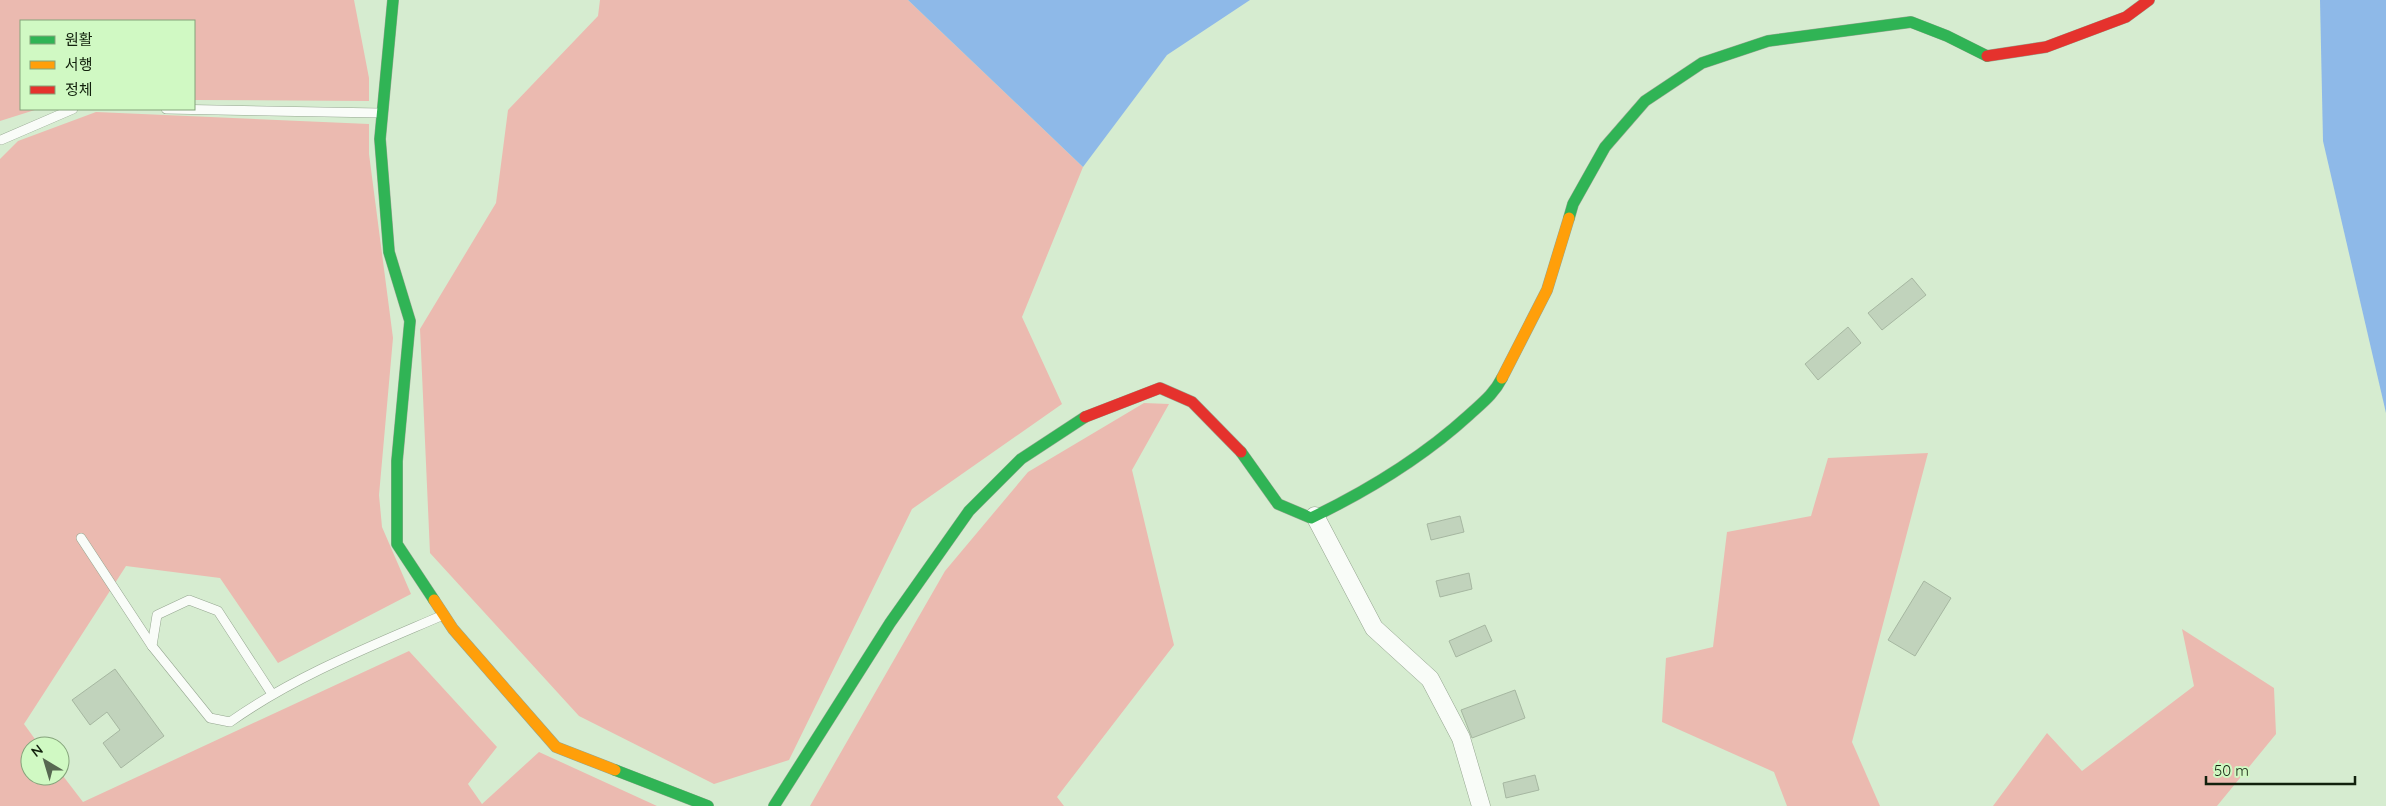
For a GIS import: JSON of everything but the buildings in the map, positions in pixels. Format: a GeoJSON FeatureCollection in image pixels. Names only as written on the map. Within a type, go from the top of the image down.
{"type":"FeatureCollection","features":[{"type":"Feature","properties":{"kind":"street"},"geometry":{"type":"LineString","coordinates":[[393,0],[380,138],[389,252],[410,321],[397,461],[397,544],[453,629],[556,747],[708,806]]}},
{"type":"Feature","properties":{"kind":"street"},"geometry":{"type":"LineString","coordinates":[[774,806],[890,623],[969,511],[1021,459],[1091,413],[1160,388],[1192,402],[1247,458],[1278,504],[1311,518],[1348,500],[1443,439],[1495,391],[1547,290],[1573,204],[1604,147],[1645,101],[1702,63],[1768,41],[1911,22],[1989,57],[2046,47],[2126,16],[2149,0]]}},
{"type":"Feature","properties":{"kind":"street"},"geometry":{"type":"LineString","coordinates":[[1315,516],[1374,628],[1430,679],[1461,738],[1480,806]]}},
{"type":"Feature","properties":{"kind":"lane"},"geometry":{"type":"LineString","coordinates":[[1,140],[71,110]]}},
{"type":"Feature","properties":{"kind":"lane"},"geometry":{"type":"LineString","coordinates":[[195,110],[382,114]]}},
{"type":"Feature","properties":{"kind":"lane"},"geometry":{"type":"LineString","coordinates":[[81,538],[152,646],[210,718],[230,722],[272,694],[324,666],[444,615]]}},
{"type":"Feature","properties":{"kind":"lane"},"geometry":{"type":"LineString","coordinates":[[152,646],[157,615],[189,600],[218,611],[272,694]]}},
{"type":"Feature","properties":{"kind":"shaded area"},"geometry":{"type":"Polygon","coordinates":[[[0,0],[354,0],[369,78],[369,101],[195,100],[195,20],[20,20],[20,110],[35,110],[0,121],[0,0]]]}},
{"type":"Feature","properties":{"kind":"shaded area"},"geometry":{"type":"Polygon","coordinates":[[[600,0],[908,0],[1083,167],[1022,317],[1062,404],[912,509],[789,760],[714,784],[579,716],[430,553],[420,329],[496,203],[508,110],[598,16],[600,0]]]}},
{"type":"Feature","properties":{"kind":"shaded area"},"geometry":{"type":"Polygon","coordinates":[[[96,112],[369,124],[369,154],[393,338],[379,495],[382,527],[411,594],[278,663],[220,578],[126,566],[24,724],[33,736],[20,736],[20,786],[70,785],[83,802],[409,651],[497,747],[468,784],[482,804],[539,752],[657,806],[0,806],[0,159],[18,141],[96,112]]]}},
{"type":"Feature","properties":{"kind":"shaded area"},"geometry":{"type":"Polygon","coordinates":[[[1144,403],[1169,404],[1132,470],[1174,645],[1057,797],[1064,806],[810,806],[945,571],[1028,472],[1144,403]]]}},
{"type":"Feature","properties":{"kind":"shaded area"},"geometry":{"type":"Polygon","coordinates":[[[1928,453],[1852,742],[1880,806],[1787,806],[1774,772],[1662,722],[1666,658],[1713,647],[1727,532],[1811,516],[1828,458],[1928,453]]]}},
{"type":"Feature","properties":{"kind":"shaded area"},"geometry":{"type":"Polygon","coordinates":[[[2182,629],[2274,688],[2276,734],[2217,806],[1993,806],[2047,733],[2082,771],[2194,686],[2182,629]]]}},
{"type":"Feature","properties":{"kind":"water"},"geometry":{"type":"Polygon","coordinates":[[[908,0],[1250,0],[1167,55],[1083,167],[908,0]]]}},
{"type":"Feature","properties":{"kind":"water"},"geometry":{"type":"Polygon","coordinates":[[[2320,0],[2386,0],[2386,413],[2323,141],[2320,0]]]}},
{"type":"Feature","properties":{"kind":"traffic: fast"},"geometry":{"type":"LineString","coordinates":[[393,0],[380,139],[389,252],[410,321],[397,461],[397,544],[434,600]]}},
{"type":"Feature","properties":{"kind":"traffic: fast"},"geometry":{"type":"LineString","coordinates":[[1569,218],[1573,204],[1605,147],[1645,101],[1702,63],[1768,41],[1911,22],[1947,36],[1987,56]]}},
{"type":"Feature","properties":{"kind":"traffic: fast"},"geometry":{"type":"LineString","coordinates":[[1241,452],[1278,504],[1311,518],[1373,485],[1414,459],[1483,402],[1502,378]]}},
{"type":"Feature","properties":{"kind":"traffic: fast"},"geometry":{"type":"LineString","coordinates":[[774,806],[890,623],[969,511],[1021,459],[1085,417]]}},
{"type":"Feature","properties":{"kind":"traffic: fast"},"geometry":{"type":"LineString","coordinates":[[615,770],[708,806]]}},
{"type":"Feature","properties":{"kind":"traffic: slow"},"geometry":{"type":"LineString","coordinates":[[1502,378],[1547,290],[1569,218]]}},
{"type":"Feature","properties":{"kind":"traffic: slow"},"geometry":{"type":"LineString","coordinates":[[434,600],[453,629],[556,747],[615,770]]}},
{"type":"Feature","properties":{"kind":"traffic: jam"},"geometry":{"type":"LineString","coordinates":[[1987,56],[2046,47],[2126,17],[2149,0]]}},
{"type":"Feature","properties":{"kind":"traffic: jam"},"geometry":{"type":"LineString","coordinates":[[1085,417],[1160,388],[1192,402],[1241,452]]}}]}
